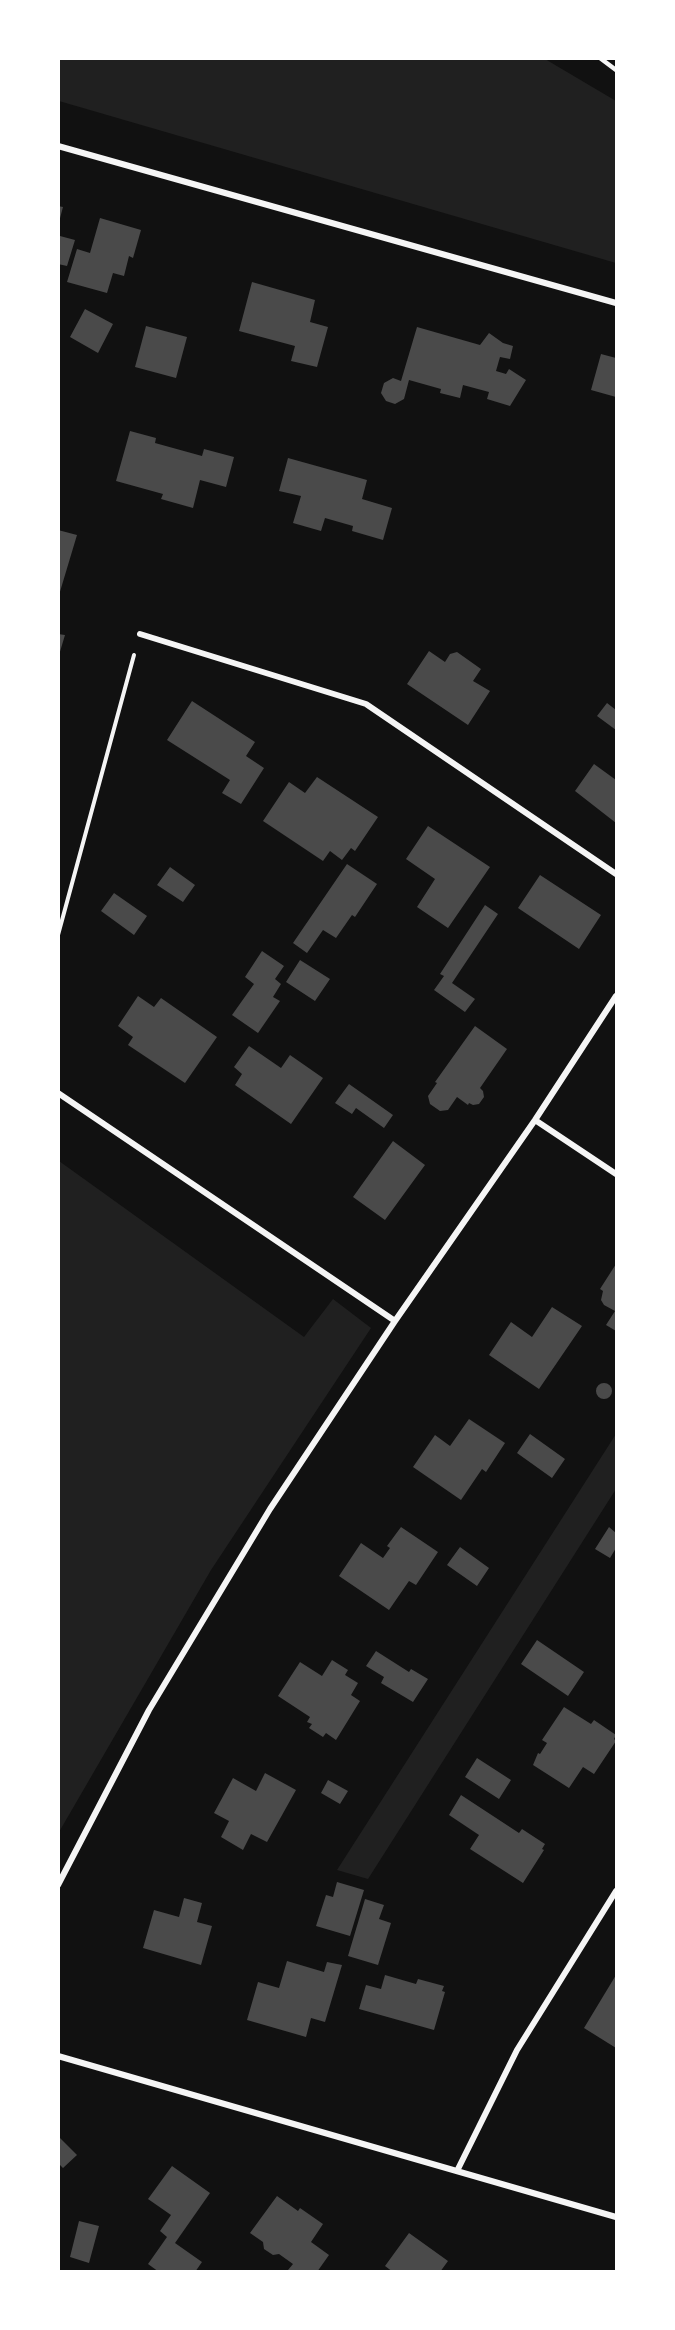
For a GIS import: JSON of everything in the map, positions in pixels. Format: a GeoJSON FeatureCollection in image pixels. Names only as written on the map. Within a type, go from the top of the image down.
{"type":"FeatureCollection","features":[{"type":"Feature","properties":{"kind":"street"},"geometry":{"type":"LineString","coordinates":[[58,146],[616,303]]}},
{"type":"Feature","properties":{"kind":"street"},"geometry":{"type":"LineString","coordinates":[[140,634],[366,704],[616,874]]}},
{"type":"Feature","properties":{"kind":"street"},"geometry":{"type":"LineString","coordinates":[[58,1885],[149,1710],[270,1509],[395,1321],[535,1120],[616,996]]}},
{"type":"Feature","properties":{"kind":"street"},"geometry":{"type":"LineString","coordinates":[[58,1093],[395,1321]]}},
{"type":"Feature","properties":{"kind":"street"},"geometry":{"type":"LineString","coordinates":[[535,1120],[616,1174]]}},
{"type":"Feature","properties":{"kind":"street"},"geometry":{"type":"LineString","coordinates":[[457,2171],[517,2050],[616,1891]]}},
{"type":"Feature","properties":{"kind":"street"},"geometry":{"type":"LineString","coordinates":[[58,2056],[616,2217]]}},
{"type":"Feature","properties":{"kind":"lane"},"geometry":{"type":"LineString","coordinates":[[600,58],[616,70]]}},
{"type":"Feature","properties":{"kind":"path"},"geometry":{"type":"LineString","coordinates":[[58,935],[140,634]]}},
{"type":"Feature","properties":{"kind":"shaded area"},"geometry":{"type":"Polygon","coordinates":[[[58,59],[545,59],[616,101],[616,263],[59,101],[58,59]]]}},
{"type":"Feature","properties":{"kind":"shaded area"},"geometry":{"type":"Polygon","coordinates":[[[59,1161],[304,1337],[333,1299],[371,1328],[211,1570],[59,1832],[59,1161]]]}},
{"type":"Feature","properties":{"kind":"shaded area"},"geometry":{"type":"Polygon","coordinates":[[[616,1434],[616,1489],[368,1879],[337,1870],[616,1434]]]}},
{"type":"Feature","properties":{"kind":"building"},"geometry":{"type":"Polygon","coordinates":[[[58,206],[63,207],[59,222],[58,222],[58,206]]]}},
{"type":"Feature","properties":{"kind":"building"},"geometry":{"type":"Polygon","coordinates":[[[100,218],[141,230],[133,258],[129,256],[124,276],[113,273],[107,293],[67,282],[77,249],[90,253],[100,218]]]}},
{"type":"Feature","properties":{"kind":"building"},"geometry":{"type":"Polygon","coordinates":[[[60,236],[75,240],[67,266],[58,264],[60,236]]]}},
{"type":"Feature","properties":{"kind":"building"},"geometry":{"type":"Polygon","coordinates":[[[252,282],[315,300],[310,322],[328,327],[317,367],[291,361],[295,346],[239,331],[252,282]]]}},
{"type":"Feature","properties":{"kind":"building"},"geometry":{"type":"Polygon","coordinates":[[[85,309],[113,324],[98,353],[70,337],[85,309]]]}},
{"type":"Feature","properties":{"kind":"building"},"geometry":{"type":"Polygon","coordinates":[[[146,326],[187,337],[176,378],[135,367],[146,326]]]}},
{"type":"Feature","properties":{"kind":"building"},"geometry":{"type":"Polygon","coordinates":[[[417,327],[480,345],[489,333],[503,343],[513,346],[510,359],[500,357],[496,371],[506,374],[509,369],[526,380],[510,406],[487,399],[489,392],[463,385],[460,398],[440,393],[441,389],[409,380],[404,399],[395,404],[386,401],[381,393],[384,383],[393,378],[401,381],[417,327]]]}},
{"type":"Feature","properties":{"kind":"building"},"geometry":{"type":"Polygon","coordinates":[[[601,354],[616,358],[616,397],[591,390],[601,354]]]}},
{"type":"Feature","properties":{"kind":"building"},"geometry":{"type":"Polygon","coordinates":[[[130,431],[156,438],[155,443],[202,456],[204,449],[234,457],[226,487],[200,480],[193,508],[161,499],[163,494],[116,481],[130,431]]]}},
{"type":"Feature","properties":{"kind":"building"},"geometry":{"type":"Polygon","coordinates":[[[288,458],[367,480],[362,499],[392,508],[383,540],[352,531],[353,526],[325,518],[321,531],[293,523],[301,496],[279,491],[288,458]]]}},
{"type":"Feature","properties":{"kind":"building"},"geometry":{"type":"Polygon","coordinates":[[[58,530],[77,535],[59,595],[58,595],[58,530]]]}},
{"type":"Feature","properties":{"kind":"building"},"geometry":{"type":"Polygon","coordinates":[[[58,634],[65,635],[59,655],[58,655],[58,634]]]}},
{"type":"Feature","properties":{"kind":"building"},"geometry":{"type":"Polygon","coordinates":[[[429,651],[445,662],[450,654],[457,652],[481,669],[473,681],[490,691],[468,725],[407,684],[429,651]]]}},
{"type":"Feature","properties":{"kind":"building"},"geometry":{"type":"Polygon","coordinates":[[[192,701],[255,742],[246,756],[264,768],[241,804],[222,793],[230,780],[167,740],[192,701]]]}},
{"type":"Feature","properties":{"kind":"building"},"geometry":{"type":"Polygon","coordinates":[[[607,703],[616,710],[616,730],[597,716],[607,703]]]}},
{"type":"Feature","properties":{"kind":"building"},"geometry":{"type":"Polygon","coordinates":[[[594,764],[616,780],[616,823],[575,791],[594,764]]]}},
{"type":"Feature","properties":{"kind":"building"},"geometry":{"type":"Polygon","coordinates":[[[317,777],[378,817],[355,851],[351,848],[342,860],[330,851],[323,861],[263,821],[289,782],[305,793],[317,777]]]}},
{"type":"Feature","properties":{"kind":"building"},"geometry":{"type":"Polygon","coordinates":[[[428,826],[490,867],[448,928],[417,907],[435,879],[406,859],[428,826]]]}},
{"type":"Feature","properties":{"kind":"building"},"geometry":{"type":"Polygon","coordinates":[[[347,864],[377,884],[355,917],[352,915],[336,938],[323,930],[307,953],[293,943],[347,864]]]}},
{"type":"Feature","properties":{"kind":"building"},"geometry":{"type":"Polygon","coordinates":[[[170,867],[195,885],[183,902],[157,885],[170,867]]]}},
{"type":"Feature","properties":{"kind":"building"},"geometry":{"type":"Polygon","coordinates":[[[540,875],[601,915],[579,949],[518,908],[540,875]]]}},
{"type":"Feature","properties":{"kind":"building"},"geometry":{"type":"Polygon","coordinates":[[[114,893],[147,916],[134,935],[101,911],[114,893]]]}},
{"type":"Feature","properties":{"kind":"building"},"geometry":{"type":"Polygon","coordinates":[[[485,905],[498,914],[452,983],[475,999],[465,1012],[434,990],[444,976],[440,974],[485,905]]]}},
{"type":"Feature","properties":{"kind":"building"},"geometry":{"type":"Polygon","coordinates":[[[262,951],[284,966],[275,979],[281,984],[273,997],[280,1001],[258,1033],[232,1015],[254,984],[245,977],[262,951]]]}},
{"type":"Feature","properties":{"kind":"building"},"geometry":{"type":"Polygon","coordinates":[[[300,960],[330,979],[315,1001],[286,982],[300,960]]]}},
{"type":"Feature","properties":{"kind":"building"},"geometry":{"type":"Polygon","coordinates":[[[138,996],[154,1007],[161,998],[217,1037],[185,1083],[128,1045],[133,1037],[118,1026],[138,996]]]}},
{"type":"Feature","properties":{"kind":"building"},"geometry":{"type":"Polygon","coordinates":[[[475,1026],[507,1049],[480,1088],[484,1097],[479,1104],[469,1103],[468,1105],[457,1097],[448,1110],[440,1111],[430,1104],[428,1096],[437,1083],[435,1082],[475,1026]]]}},
{"type":"Feature","properties":{"kind":"building"},"geometry":{"type":"Polygon","coordinates":[[[249,1046],[281,1068],[290,1055],[323,1078],[291,1124],[235,1085],[242,1074],[234,1067],[249,1046]]]}},
{"type":"Feature","properties":{"kind":"building"},"geometry":{"type":"Polygon","coordinates":[[[349,1084],[393,1115],[384,1128],[356,1108],[352,1114],[335,1103],[349,1084]]]}},
{"type":"Feature","properties":{"kind":"building"},"geometry":{"type":"Polygon","coordinates":[[[393,1141],[425,1165],[385,1220],[353,1197],[393,1141]]]}},
{"type":"Feature","properties":{"kind":"building"},"geometry":{"type":"Polygon","coordinates":[[[616,1264],[616,1331],[606,1325],[615,1311],[604,1305],[601,1300],[603,1291],[600,1289],[616,1264]]]}},
{"type":"Feature","properties":{"kind":"building"},"geometry":{"type":"Polygon","coordinates":[[[552,1307],[582,1326],[539,1389],[489,1355],[511,1322],[532,1337],[552,1307]]]}},
{"type":"Feature","properties":{"kind":"building"},"geometry":{"type":"Polygon","coordinates":[[[604,1383],[610,1385],[612,1391],[610,1397],[604,1399],[598,1397],[596,1391],[598,1385],[604,1383]]]}},
{"type":"Feature","properties":{"kind":"building"},"geometry":{"type":"Polygon","coordinates":[[[469,1419],[505,1443],[486,1472],[482,1469],[461,1500],[413,1467],[435,1435],[450,1446],[469,1419]]]}},
{"type":"Feature","properties":{"kind":"building"},"geometry":{"type":"Polygon","coordinates":[[[530,1434],[565,1459],[552,1478],[517,1453],[530,1434]]]}},
{"type":"Feature","properties":{"kind":"building"},"geometry":{"type":"Polygon","coordinates":[[[401,1527],[438,1552],[416,1585],[409,1581],[389,1610],[339,1576],[361,1543],[383,1558],[390,1548],[387,1546],[401,1527]]]}},
{"type":"Feature","properties":{"kind":"building"},"geometry":{"type":"Polygon","coordinates":[[[609,1527],[616,1533],[616,1548],[610,1558],[595,1549],[609,1527]]]}},
{"type":"Feature","properties":{"kind":"building"},"geometry":{"type":"Polygon","coordinates":[[[460,1547],[489,1568],[477,1586],[447,1565],[460,1547]]]}},
{"type":"Feature","properties":{"kind":"building"},"geometry":{"type":"Polygon","coordinates":[[[537,1640],[584,1672],[568,1696],[521,1664],[537,1640]]]}},
{"type":"Feature","properties":{"kind":"building"},"geometry":{"type":"Polygon","coordinates":[[[376,1651],[409,1672],[411,1669],[428,1679],[413,1702],[381,1683],[384,1677],[366,1666],[376,1651]]]}},
{"type":"Feature","properties":{"kind":"building"},"geometry":{"type":"Polygon","coordinates":[[[332,1660],[348,1670],[345,1675],[358,1683],[351,1695],[360,1701],[336,1740],[326,1733],[323,1737],[309,1728],[312,1724],[307,1722],[310,1717],[278,1696],[300,1662],[322,1676],[332,1660]]]}},
{"type":"Feature","properties":{"kind":"building"},"geometry":{"type":"Polygon","coordinates":[[[564,1707],[591,1724],[594,1720],[616,1735],[614,1739],[616,1741],[594,1774],[583,1767],[569,1788],[533,1765],[538,1753],[540,1754],[547,1743],[542,1740],[564,1707]]]}},
{"type":"Feature","properties":{"kind":"building"},"geometry":{"type":"Polygon","coordinates":[[[477,1758],[511,1780],[499,1799],[465,1777],[477,1758]]]}},
{"type":"Feature","properties":{"kind":"building"},"geometry":{"type":"Polygon","coordinates":[[[265,1773],[296,1790],[267,1842],[251,1834],[243,1850],[221,1837],[229,1821],[214,1813],[233,1778],[256,1791],[265,1773]]]}},
{"type":"Feature","properties":{"kind":"building"},"geometry":{"type":"Polygon","coordinates":[[[328,1780],[348,1791],[340,1804],[321,1793],[328,1780]]]}},
{"type":"Feature","properties":{"kind":"building"},"geometry":{"type":"Polygon","coordinates":[[[461,1795],[519,1833],[522,1829],[545,1844],[542,1849],[544,1850],[523,1883],[470,1849],[479,1835],[449,1815],[461,1795]]]}},
{"type":"Feature","properties":{"kind":"building"},"geometry":{"type":"Polygon","coordinates":[[[337,1882],[364,1890],[350,1936],[316,1926],[326,1895],[333,1897],[337,1882]]]}},
{"type":"Feature","properties":{"kind":"building"},"geometry":{"type":"Polygon","coordinates":[[[184,1898],[202,1903],[197,1922],[212,1926],[201,1965],[143,1948],[154,1910],[179,1917],[184,1898]]]}},
{"type":"Feature","properties":{"kind":"building"},"geometry":{"type":"Polygon","coordinates":[[[365,1899],[384,1905],[379,1919],[391,1923],[378,1965],[348,1956],[365,1899]]]}},
{"type":"Feature","properties":{"kind":"building"},"geometry":{"type":"Polygon","coordinates":[[[287,1961],[324,1972],[327,1962],[342,1965],[325,2022],[311,2018],[306,2037],[247,2020],[258,1982],[279,1988],[287,1961]]]}},
{"type":"Feature","properties":{"kind":"building"},"geometry":{"type":"Polygon","coordinates":[[[385,1975],[416,1984],[418,1979],[444,1986],[442,1991],[445,1992],[434,2030],[359,2009],[366,1985],[381,1989],[385,1975]]]}},
{"type":"Feature","properties":{"kind":"building"},"geometry":{"type":"Polygon","coordinates":[[[616,1975],[616,2048],[584,2028],[616,1975]]]}},
{"type":"Feature","properties":{"kind":"building"},"geometry":{"type":"Polygon","coordinates":[[[58,2136],[77,2155],[63,2168],[58,2166],[58,2136]]]}},
{"type":"Feature","properties":{"kind":"building"},"geometry":{"type":"Polygon","coordinates":[[[172,2166],[210,2193],[175,2243],[202,2262],[195,2272],[159,2272],[148,2264],[167,2237],[160,2231],[171,2215],[148,2199],[172,2166]]]}},
{"type":"Feature","properties":{"kind":"building"},"geometry":{"type":"Polygon","coordinates":[[[277,2196],[298,2211],[300,2208],[323,2224],[311,2242],[329,2255],[317,2272],[290,2272],[288,2270],[293,2264],[279,2254],[273,2255],[264,2249],[263,2242],[250,2233],[277,2196]]]}},
{"type":"Feature","properties":{"kind":"building"},"geometry":{"type":"Polygon","coordinates":[[[79,2221],[99,2226],[89,2263],[70,2257],[79,2221]]]}},
{"type":"Feature","properties":{"kind":"building"},"geometry":{"type":"Polygon","coordinates":[[[409,2233],[448,2261],[440,2272],[393,2272],[385,2266],[409,2233]]]}}]}
